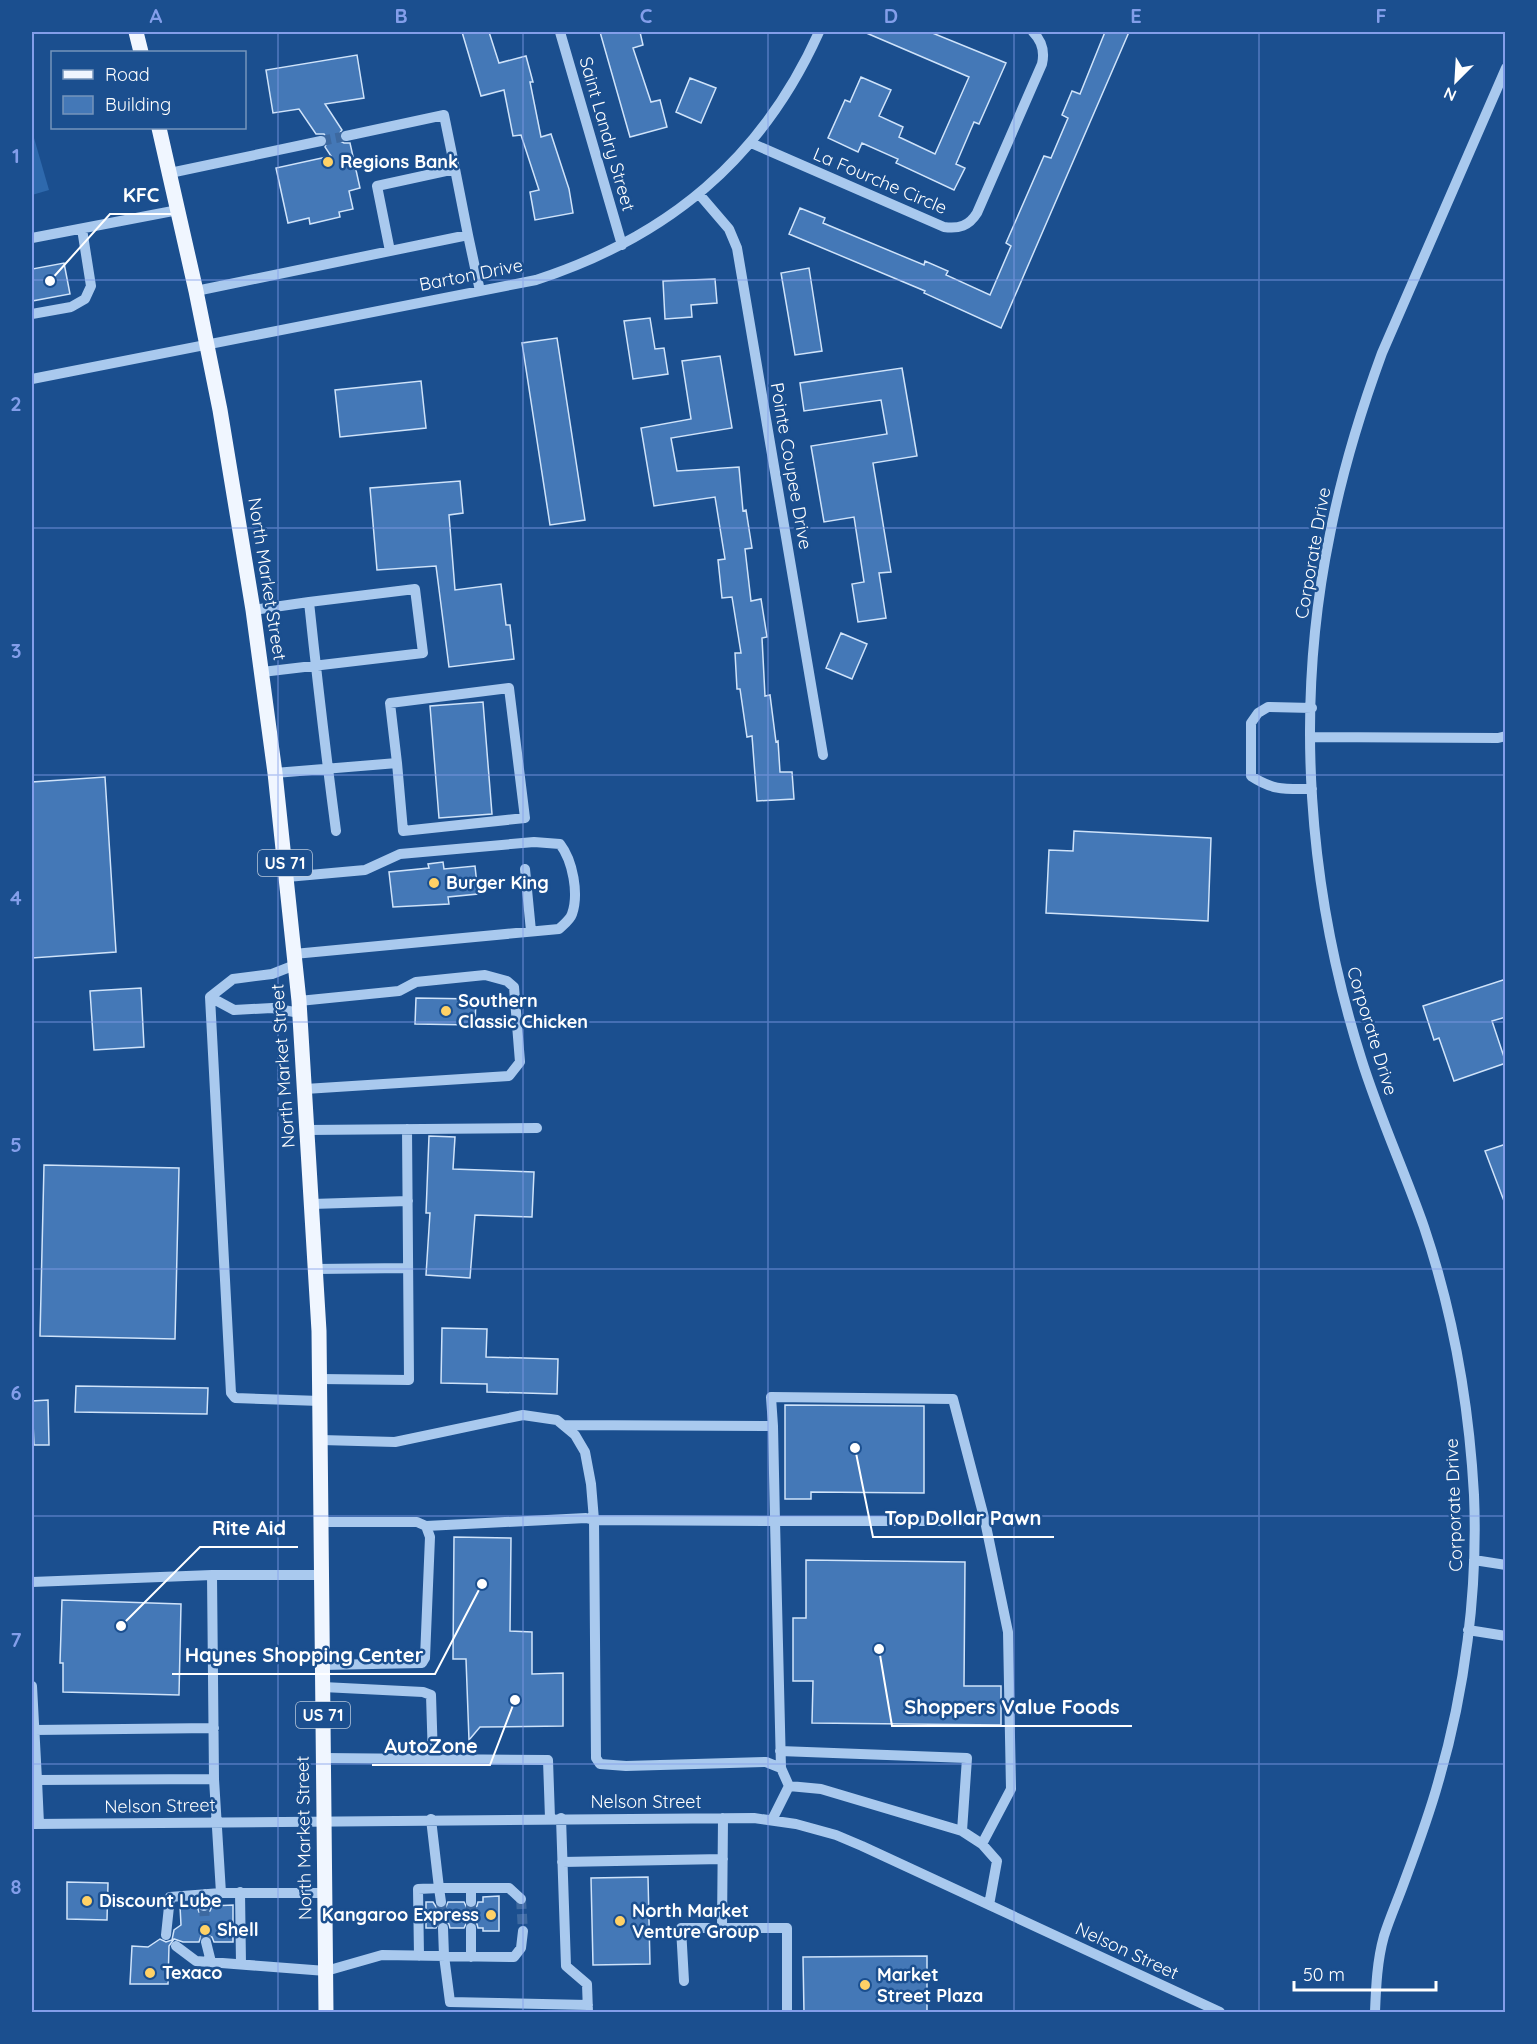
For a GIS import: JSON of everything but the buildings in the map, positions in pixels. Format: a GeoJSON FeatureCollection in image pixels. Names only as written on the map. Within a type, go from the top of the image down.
{"type":"FeatureCollection","features":[{"type":"Feature","properties":{"kind":"main road"},"geometry":{"type":"LineString","coordinates":[[135,32],[141,51]]}},
{"type":"Feature","properties":{"kind":"main road","name":"North Market Street"},"geometry":{"type":"LineString","coordinates":[[159,129],[207,344],[253,610],[275,773],[295,959],[312,1204],[320,1379],[326,2013]]}},
{"type":"Feature","properties":{"kind":"street","name":"Saint Landry Street"},"geometry":{"type":"LineString","coordinates":[[560,32],[622,245]]}},
{"type":"Feature","properties":{"kind":"street","name":"Barton Drive"},"geometry":{"type":"LineString","coordinates":[[32,379],[536,280],[586,262],[622,245],[671,216],[727,169],[751,143],[782,100],[819,32]]}},
{"type":"Feature","properties":{"kind":"street","name":"La Fourche Circle"},"geometry":{"type":"LineString","coordinates":[[751,143],[944,227],[956,229],[973,219],[977,213],[1042,64],[1044,56],[1042,44],[1033,32]]}},
{"type":"Feature","properties":{"kind":"street","name":"Corporate Drive"},"geometry":{"type":"LineString","coordinates":[[1375,2013],[1377,1970],[1384,1936],[1418,1845],[1439,1780],[1455,1715],[1468,1630],[1474,1560],[1474,1501],[1471,1452],[1453,1333],[1436,1266],[1376,1102],[1347,1014],[1337,975],[1322,892],[1312,789],[1311,708],[1317,622],[1329,540],[1351,445],[1382,353],[1506,68]]}},
{"type":"Feature","properties":{"kind":"street"},"geometry":{"type":"LineString","coordinates":[[346,136],[444,115],[480,291]]}},
{"type":"Feature","properties":{"kind":"street"},"geometry":{"type":"LineString","coordinates":[[170,173],[321,141]]}},
{"type":"Feature","properties":{"kind":"street"},"geometry":{"type":"LineString","coordinates":[[390,251],[377,186],[455,169]]}},
{"type":"Feature","properties":{"kind":"street","name":"Pointe Coupee Drive"},"geometry":{"type":"LineString","coordinates":[[699,194],[729,229],[737,248],[823,755]]}},
{"type":"Feature","properties":{"kind":"street"},"geometry":{"type":"LineString","coordinates":[[32,238],[178,210]]}},
{"type":"Feature","properties":{"kind":"street"},"geometry":{"type":"LineString","coordinates":[[32,314],[71,307],[85,299],[91,286],[82,229]]}},
{"type":"Feature","properties":{"kind":"street"},"geometry":{"type":"LineString","coordinates":[[196,291],[468,235]]}},
{"type":"Feature","properties":{"kind":"street"},"geometry":{"type":"LineString","coordinates":[[253,610],[415,589],[423,653],[262,672]]}},
{"type":"Feature","properties":{"kind":"street"},"geometry":{"type":"LineString","coordinates":[[309,602],[336,831]]}},
{"type":"Feature","properties":{"kind":"street"},"geometry":{"type":"LineString","coordinates":[[509,688],[525,818],[403,831],[397,763],[390,703],[509,688]]}},
{"type":"Feature","properties":{"kind":"street"},"geometry":{"type":"LineString","coordinates":[[1311,708],[1268,707],[1258,713],[1251,723],[1251,776],[1266,786],[1284,789],[1312,789]]}},
{"type":"Feature","properties":{"kind":"street"},"geometry":{"type":"LineString","coordinates":[[1311,737],[1503,738]]}},
{"type":"Feature","properties":{"kind":"street"},"geometry":{"type":"LineString","coordinates":[[275,773],[397,763]]}},
{"type":"Feature","properties":{"kind":"street"},"geometry":{"type":"LineString","coordinates":[[210,997],[233,979],[272,974],[295,959],[559,929],[572,917],[575,895],[567,854],[560,844],[534,842],[400,854],[366,870],[287,877]]}},
{"type":"Feature","properties":{"kind":"street"},"geometry":{"type":"LineString","coordinates":[[525,870],[531,932]]}},
{"type":"Feature","properties":{"kind":"street"},"geometry":{"type":"LineString","coordinates":[[210,997],[234,1010],[299,1007],[399,991],[416,982],[485,975],[507,981],[514,987],[520,1062],[509,1076],[305,1089]]}},
{"type":"Feature","properties":{"kind":"street"},"geometry":{"type":"LineString","coordinates":[[210,997],[231,1393],[235,1398],[320,1401]]}},
{"type":"Feature","properties":{"kind":"street"},"geometry":{"type":"LineString","coordinates":[[307,1130],[537,1128]]}},
{"type":"Feature","properties":{"kind":"street"},"geometry":{"type":"LineString","coordinates":[[320,1379],[409,1380],[407,1129]]}},
{"type":"Feature","properties":{"kind":"street"},"geometry":{"type":"LineString","coordinates":[[312,1204],[408,1201]]}},
{"type":"Feature","properties":{"kind":"street"},"geometry":{"type":"LineString","coordinates":[[315,1269],[408,1268]]}},
{"type":"Feature","properties":{"kind":"street"},"geometry":{"type":"LineString","coordinates":[[789,1786],[781,1768],[780,1750],[771,1397],[952,1399],[985,1521],[1008,1632],[1011,1789],[982,1844]]}},
{"type":"Feature","properties":{"kind":"street"},"geometry":{"type":"LineString","coordinates":[[321,1440],[395,1442],[523,1415],[557,1420],[575,1435],[585,1452],[591,1484],[594,1520],[596,1758],[600,1764],[626,1766],[766,1762],[781,1768]]}},
{"type":"Feature","properties":{"kind":"street"},"geometry":{"type":"LineString","coordinates":[[563,1425],[773,1426]]}},
{"type":"Feature","properties":{"kind":"street"},"geometry":{"type":"LineString","coordinates":[[321,1522],[417,1522],[426,1526],[586,1518],[594,1520],[985,1521]]}},
{"type":"Feature","properties":{"kind":"street"},"geometry":{"type":"LineString","coordinates":[[322,1665],[422,1663],[425,1658],[430,1537],[426,1526]]}},
{"type":"Feature","properties":{"kind":"street"},"geometry":{"type":"LineString","coordinates":[[1474,1560],[1506,1565]]}},
{"type":"Feature","properties":{"kind":"street"},"geometry":{"type":"LineString","coordinates":[[212,1575],[214,1779],[221,1893]]}},
{"type":"Feature","properties":{"kind":"street"},"geometry":{"type":"LineString","coordinates":[[32,1582],[212,1575],[322,1575]]}},
{"type":"Feature","properties":{"kind":"street"},"geometry":{"type":"LineString","coordinates":[[1468,1630],[1506,1636]]}},
{"type":"Feature","properties":{"kind":"street"},"geometry":{"type":"LineString","coordinates":[[32,1686],[37,1780],[35,1824]]}},
{"type":"Feature","properties":{"kind":"street"},"geometry":{"type":"LineString","coordinates":[[323,1687],[423,1692],[430,1695],[433,1759]]}},
{"type":"Feature","properties":{"kind":"street"},"geometry":{"type":"LineString","coordinates":[[34,1730],[214,1728]]}},
{"type":"Feature","properties":{"kind":"street"},"geometry":{"type":"LineString","coordinates":[[780,1750],[967,1758],[962,1831]]}},
{"type":"Feature","properties":{"kind":"street"},"geometry":{"type":"LineString","coordinates":[[323,1758],[548,1760],[562,1862],[566,1966],[587,1984],[588,2009],[450,2002],[443,1928]]}},
{"type":"Feature","properties":{"kind":"street"},"geometry":{"type":"LineString","coordinates":[[37,1780],[214,1779]]}},
{"type":"Feature","properties":{"kind":"street"},"geometry":{"type":"LineString","coordinates":[[789,1786],[821,1790],[962,1831],[982,1844],[997,1861],[988,1905]]}},
{"type":"Feature","properties":{"kind":"street"},"geometry":{"type":"LineString","coordinates":[[772,1820],[789,1786]]}},
{"type":"Feature","properties":{"kind":"street","name":"Nelson Street"},"geometry":{"type":"LineString","coordinates":[[35,1824],[556,1818],[754,1818],[772,1820],[836,1835],[1220,2013]]}},
{"type":"Feature","properties":{"kind":"street"},"geometry":{"type":"LineString","coordinates":[[722,1928],[723,1818]]}},
{"type":"Feature","properties":{"kind":"street"},"geometry":{"type":"LineString","coordinates":[[431,1819],[441,1902]]}},
{"type":"Feature","properties":{"kind":"street"},"geometry":{"type":"LineString","coordinates":[[562,1862],[723,1859]]}},
{"type":"Feature","properties":{"kind":"street"},"geometry":{"type":"LineString","coordinates":[[471,1888],[471,1902]]}},
{"type":"Feature","properties":{"kind":"street"},"geometry":{"type":"LineString","coordinates":[[419,1956],[418,1889],[509,1888],[521,1899]]}},
{"type":"Feature","properties":{"kind":"street"},"geometry":{"type":"LineString","coordinates":[[240,1892],[241,1964]]}},
{"type":"Feature","properties":{"kind":"street"},"geometry":{"type":"LineString","coordinates":[[166,1935],[170,1897],[240,1892],[324,1893]]}},
{"type":"Feature","properties":{"kind":"street"},"geometry":{"type":"LineString","coordinates":[[204,1906],[205,1894]]}},
{"type":"Feature","properties":{"kind":"street"},"geometry":{"type":"LineString","coordinates":[[471,1928],[471,1957]]}},
{"type":"Feature","properties":{"kind":"street"},"geometry":{"type":"LineString","coordinates":[[684,1981],[681,1928],[787,1928],[787,2013]]}},
{"type":"Feature","properties":{"kind":"street"},"geometry":{"type":"LineString","coordinates":[[176,1946],[196,1961],[326,1971],[382,1955],[514,1957],[521,1948],[522,1931]]}},
{"type":"Feature","properties":{"kind":"street"},"geometry":{"type":"LineString","coordinates":[[206,1942],[211,1962]]}},
{"type":"Feature","properties":{"kind":"shaded area"},"geometry":{"type":"Polygon","coordinates":[[[32,131],[49,190],[32,195],[32,131]]]}},
{"type":"Feature","properties":{"kind":"tunnel"},"geometry":{"type":"LineString","coordinates":[[321,141],[346,136]]}},
{"type":"Feature","properties":{"kind":"tunnel"},"geometry":{"type":"LineString","coordinates":[[521,1899],[523,1931]]}},
{"type":"Feature","properties":{"kind":"tunnel"},"geometry":{"type":"LineString","coordinates":[[441,1902],[443,1928]]}},
{"type":"Feature","properties":{"kind":"tunnel"},"geometry":{"type":"LineString","coordinates":[[471,1902],[471,1928]]}},
{"type":"Feature","properties":{"kind":"tunnel"},"geometry":{"type":"LineString","coordinates":[[204,1906],[206,1942]]}},
{"type":"Feature","properties":{"kind":"place","name":"Regions Bank"},"geometry":{"type":"Point","coordinates":[328,162]}},
{"type":"Feature","properties":{"kind":"place","name":"KFC"},"geometry":{"type":"Point","coordinates":[50,281]}},
{"type":"Feature","properties":{"kind":"place","name":"Burger King"},"geometry":{"type":"Point","coordinates":[434,883]}},
{"type":"Feature","properties":{"kind":"place","name":"Southern Classic Chicken"},"geometry":{"type":"Point","coordinates":[446,1011]}},
{"type":"Feature","properties":{"kind":"place","name":"Top Dollar Pawn"},"geometry":{"type":"Point","coordinates":[855,1448]}},
{"type":"Feature","properties":{"kind":"place","name":"Haynes Shopping Center"},"geometry":{"type":"Point","coordinates":[482,1584]}},
{"type":"Feature","properties":{"kind":"place","name":"Rite Aid"},"geometry":{"type":"Point","coordinates":[121,1626]}},
{"type":"Feature","properties":{"kind":"place","name":"Shoppers Value Foods"},"geometry":{"type":"Point","coordinates":[879,1649]}},
{"type":"Feature","properties":{"kind":"place","name":"AutoZone"},"geometry":{"type":"Point","coordinates":[515,1700]}},
{"type":"Feature","properties":{"kind":"place","name":"Discount Lube"},"geometry":{"type":"Point","coordinates":[87,1901]}},
{"type":"Feature","properties":{"kind":"place","name":"Kangaroo Express"},"geometry":{"type":"Point","coordinates":[491,1915]}},
{"type":"Feature","properties":{"kind":"place","name":"North Market Venture Group"},"geometry":{"type":"Point","coordinates":[620,1921]}},
{"type":"Feature","properties":{"kind":"place","name":"Shell"},"geometry":{"type":"Point","coordinates":[205,1930]}},
{"type":"Feature","properties":{"kind":"place","name":"Texaco"},"geometry":{"type":"Point","coordinates":[150,1973]}},
{"type":"Feature","properties":{"kind":"place","name":"Market Street Plaza"},"geometry":{"type":"Point","coordinates":[865,1985]}}]}
